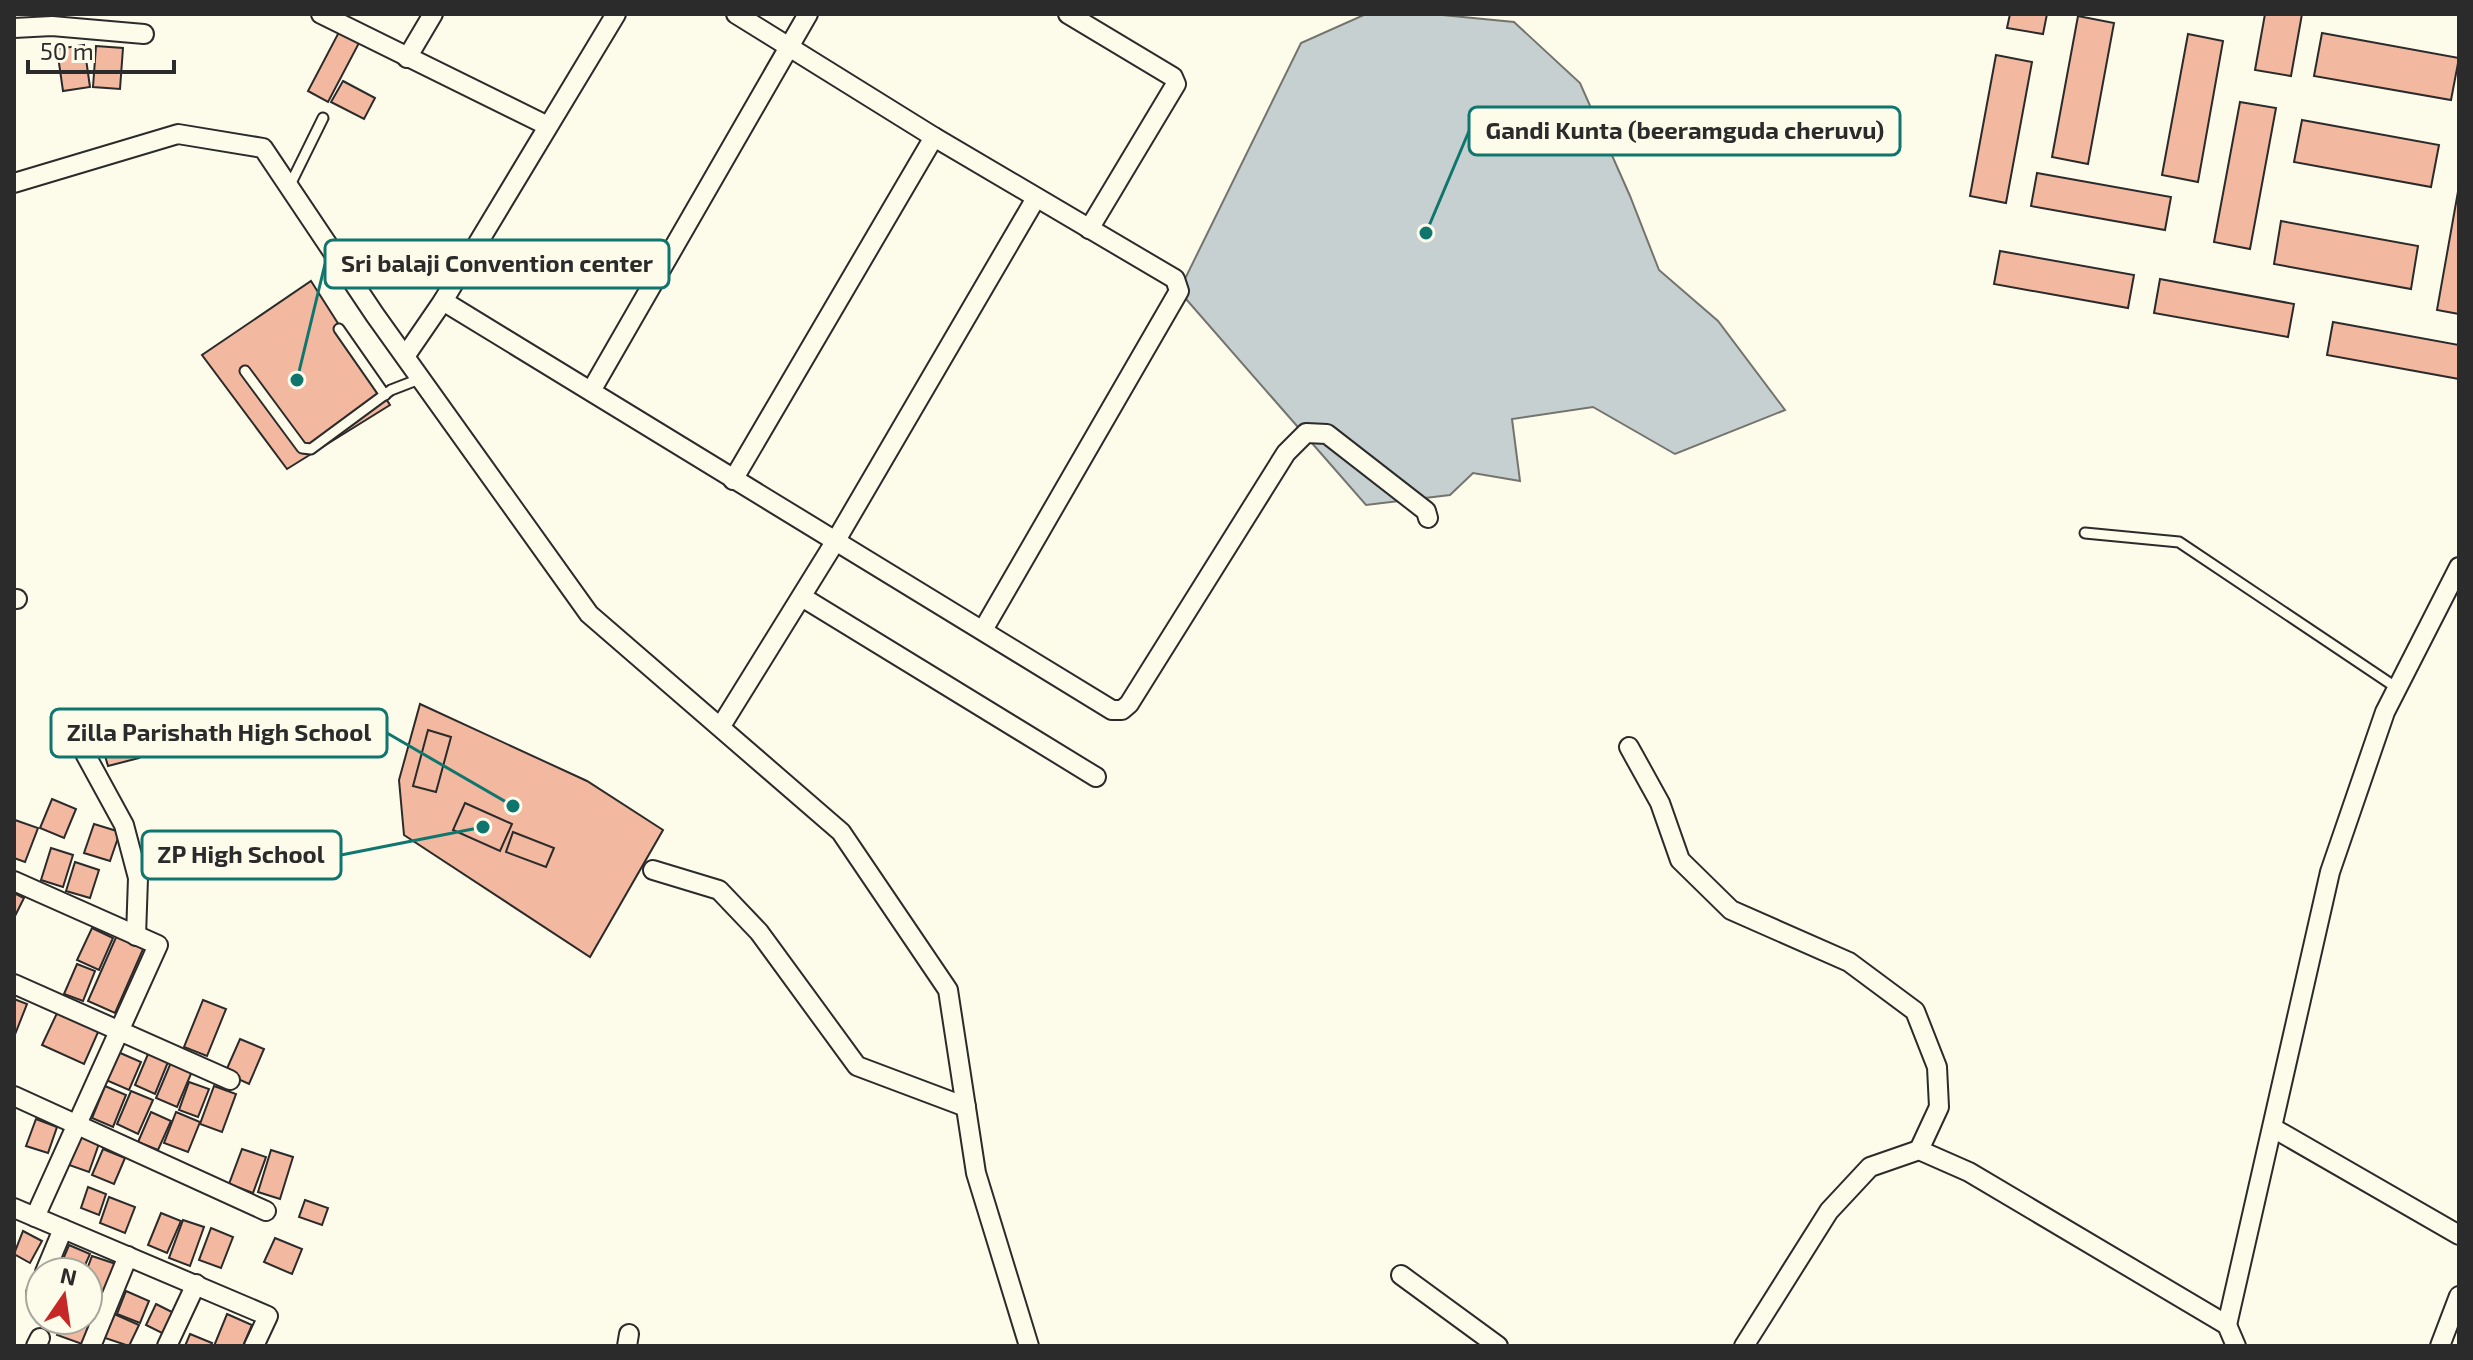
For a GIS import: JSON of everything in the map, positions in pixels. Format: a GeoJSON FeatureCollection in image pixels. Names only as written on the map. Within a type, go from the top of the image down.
{"type":"FeatureCollection","features":[{"type":"Feature","properties":{"kind":"street"},"geometry":{"type":"LineString","coordinates":[[321,14],[548,126]]}},
{"type":"Feature","properties":{"kind":"street"},"geometry":{"type":"LineString","coordinates":[[407,58],[433,14]]}},
{"type":"Feature","properties":{"kind":"street"},"geometry":{"type":"LineString","coordinates":[[406,355],[443,301],[616,14]]}},
{"type":"Feature","properties":{"kind":"street"},"geometry":{"type":"LineString","coordinates":[[736,14],[934,137],[1175,279],[1179,291],[983,630]]}},
{"type":"Feature","properties":{"kind":"street"},"geometry":{"type":"LineString","coordinates":[[591,391],[808,14]]}},
{"type":"Feature","properties":{"kind":"street"},"geometry":{"type":"LineString","coordinates":[[1068,14],[1173,77],[1176,84],[1089,229]]}},
{"type":"Feature","properties":{"kind":"street"},"geometry":{"type":"LineString","coordinates":[[14,28],[52,20],[144,34]]}},
{"type":"Feature","properties":{"kind":"street"},"geometry":{"type":"LineString","coordinates":[[14,183],[178,134],[263,148],[589,614],[841,832],[948,990],[976,1173],[1029,1346]]}},
{"type":"Feature","properties":{"kind":"street"},"geometry":{"type":"LineString","coordinates":[[733,480],[934,137]]}},
{"type":"Feature","properties":{"kind":"street"},"geometry":{"type":"LineString","coordinates":[[721,726],[835,542],[1036,198]]}},
{"type":"Feature","properties":{"kind":"street"},"geometry":{"type":"LineString","coordinates":[[443,301],[1112,710],[1122,710],[1129,704],[1286,453],[1306,433],[1314,431],[1336,440],[1389,486],[1426,511],[1428,518]]}},
{"type":"Feature","properties":{"kind":"street"},"geometry":{"type":"LineString","coordinates":[[2227,1325],[2330,872],[2385,712],[2459,567]]}},
{"type":"Feature","properties":{"kind":"street"},"geometry":{"type":"LineString","coordinates":[[802,597],[1096,777]]}},
{"type":"Feature","properties":{"kind":"street"},"geometry":{"type":"LineString","coordinates":[[77,739],[124,825],[138,878],[136,936]]}},
{"type":"Feature","properties":{"kind":"street"},"geometry":{"type":"LineString","coordinates":[[1629,747],[1660,803],[1680,860],[1731,910],[1849,962],[1915,1011],[1937,1067],[1939,1107],[1919,1150]]}},
{"type":"Feature","properties":{"kind":"street"},"geometry":{"type":"LineString","coordinates":[[653,870],[719,890],[759,932],[857,1066],[966,1107]]}},
{"type":"Feature","properties":{"kind":"street"},"geometry":{"type":"LineString","coordinates":[[14,881],[158,945],[35,1217]]}},
{"type":"Feature","properties":{"kind":"street"},"geometry":{"type":"LineString","coordinates":[[14,984],[230,1080]]}},
{"type":"Feature","properties":{"kind":"street"},"geometry":{"type":"LineString","coordinates":[[14,1096],[266,1211]]}},
{"type":"Feature","properties":{"kind":"street"},"geometry":{"type":"LineString","coordinates":[[2273,1128],[2459,1235]]}},
{"type":"Feature","properties":{"kind":"street"},"geometry":{"type":"LineString","coordinates":[[1744,1346],[1829,1211],[1870,1167],[1919,1150],[1969,1172],[2227,1325],[2236,1346]]}},
{"type":"Feature","properties":{"kind":"street"},"geometry":{"type":"LineString","coordinates":[[14,1208],[268,1316],[254,1346]]}},
{"type":"Feature","properties":{"kind":"street"},"geometry":{"type":"LineString","coordinates":[[52,1256],[63,1229]]}},
{"type":"Feature","properties":{"kind":"street"},"geometry":{"type":"LineString","coordinates":[[91,1346],[128,1256]]}},
{"type":"Feature","properties":{"kind":"street"},"geometry":{"type":"LineString","coordinates":[[1401,1275],[1498,1346]]}},
{"type":"Feature","properties":{"kind":"street"},"geometry":{"type":"LineString","coordinates":[[167,1346],[196,1284]]}},
{"type":"Feature","properties":{"kind":"street"},"geometry":{"type":"LineString","coordinates":[[2440,1346],[2459,1296]]}},
{"type":"Feature","properties":{"kind":"lane"},"geometry":{"type":"LineString","coordinates":[[289,187],[323,118]]}},
{"type":"Feature","properties":{"kind":"lane"},"geometry":{"type":"LineString","coordinates":[[339,329],[385,395]]}},
{"type":"Feature","properties":{"kind":"lane"},"geometry":{"type":"LineString","coordinates":[[245,371],[302,448],[311,449],[385,395],[422,378]]}},
{"type":"Feature","properties":{"kind":"lane"},"geometry":{"type":"LineString","coordinates":[[2085,533],[2179,542],[2397,688]]}},
{"type":"Feature","properties":{"kind":"shaded area"},"geometry":{"type":"Polygon","coordinates":[[[1366,14],[1432,14],[1514,22],[1580,83],[1659,270],[1718,321],[1785,410],[1675,454],[1593,407],[1512,419],[1520,481],[1473,473],[1450,495],[1366,505],[1179,291],[1301,43],[1366,14]]]}},
{"type":"Feature","properties":{"kind":"building"},"geometry":{"type":"Polygon","coordinates":[[[2010,14],[2047,14],[2043,34],[2007,28],[2010,14]]]}},
{"type":"Feature","properties":{"kind":"building"},"geometry":{"type":"Polygon","coordinates":[[[2265,14],[2302,14],[2291,76],[2255,70],[2265,14]]]}},
{"type":"Feature","properties":{"kind":"building"},"geometry":{"type":"Polygon","coordinates":[[[2078,16],[2114,23],[2088,164],[2052,157],[2078,16]]]}},
{"type":"Feature","properties":{"kind":"building"},"geometry":{"type":"Polygon","coordinates":[[[339,32],[359,43],[328,102],[308,91],[339,32]]]}},
{"type":"Feature","properties":{"kind":"building"},"geometry":{"type":"Polygon","coordinates":[[[2322,33],[2459,58],[2451,100],[2314,76],[2322,33]]]}},
{"type":"Feature","properties":{"kind":"building"},"geometry":{"type":"Polygon","coordinates":[[[2188,34],[2223,41],[2198,182],[2162,175],[2188,34]]]}},
{"type":"Feature","properties":{"kind":"building"},"geometry":{"type":"Polygon","coordinates":[[[84,45],[90,87],[63,91],[57,49],[84,45]]]}},
{"type":"Feature","properties":{"kind":"building"},"geometry":{"type":"Polygon","coordinates":[[[96,46],[123,48],[120,89],[93,87],[96,46]]]}},
{"type":"Feature","properties":{"kind":"building"},"geometry":{"type":"Polygon","coordinates":[[[1996,55],[2032,62],[2006,203],[1970,196],[1996,55]]]}},
{"type":"Feature","properties":{"kind":"building"},"geometry":{"type":"Polygon","coordinates":[[[343,81],[375,98],[364,119],[331,102],[343,81]]]}},
{"type":"Feature","properties":{"kind":"building"},"geometry":{"type":"Polygon","coordinates":[[[2240,102],[2276,108],[2250,249],[2214,242],[2240,102]]]}},
{"type":"Feature","properties":{"kind":"building"},"geometry":{"type":"Polygon","coordinates":[[[2302,120],[2439,145],[2431,187],[2294,162],[2302,120]]]}},
{"type":"Feature","properties":{"kind":"building"},"geometry":{"type":"Polygon","coordinates":[[[2037,173],[2171,197],[2165,230],[2031,206],[2037,173]]]}},
{"type":"Feature","properties":{"kind":"building"},"geometry":{"type":"Polygon","coordinates":[[[2459,186],[2459,314],[2437,310],[2459,186]]]}},
{"type":"Feature","properties":{"kind":"building"},"geometry":{"type":"Polygon","coordinates":[[[2281,221],[2418,246],[2411,289],[2274,264],[2281,221]]]}},
{"type":"Feature","properties":{"kind":"building"},"geometry":{"type":"Polygon","coordinates":[[[2000,251],[2134,275],[2128,308],[1994,284],[2000,251]]]}},
{"type":"Feature","properties":{"kind":"building"},"geometry":{"type":"Polygon","coordinates":[[[2160,279],[2294,304],[2288,337],[2154,313],[2160,279]]]}},
{"type":"Feature","properties":{"kind":"building"},"geometry":{"type":"Polygon","coordinates":[[[311,281],[390,405],[287,469],[202,355],[311,281]]]}},
{"type":"Feature","properties":{"kind":"building"},"geometry":{"type":"Polygon","coordinates":[[[2333,322],[2459,345],[2459,379],[2327,355],[2333,322]]]}},
{"type":"Feature","properties":{"kind":"building"},"geometry":{"type":"Polygon","coordinates":[[[420,704],[587,781],[663,830],[590,957],[404,835],[399,780],[420,704]]]}},
{"type":"Feature","properties":{"kind":"building"},"geometry":{"type":"Polygon","coordinates":[[[129,723],[139,758],[108,766],[98,732],[129,723]]]}},
{"type":"Feature","properties":{"kind":"building"},"geometry":{"type":"Polygon","coordinates":[[[428,730],[451,737],[436,792],[413,786],[428,730]]]}},
{"type":"Feature","properties":{"kind":"building"},"geometry":{"type":"Polygon","coordinates":[[[52,799],[76,809],[64,838],[40,828],[52,799]]]}},
{"type":"Feature","properties":{"kind":"building"},"geometry":{"type":"Polygon","coordinates":[[[465,803],[512,824],[500,851],[453,830],[465,803]]]}},
{"type":"Feature","properties":{"kind":"building"},"geometry":{"type":"Polygon","coordinates":[[[15,820],[38,828],[25,862],[14,858],[15,820]]]}},
{"type":"Feature","properties":{"kind":"building"},"geometry":{"type":"Polygon","coordinates":[[[94,824],[120,832],[110,861],[84,853],[94,824]]]}},
{"type":"Feature","properties":{"kind":"building"},"geometry":{"type":"Polygon","coordinates":[[[513,832],[554,848],[546,867],[506,852],[513,832]]]}},
{"type":"Feature","properties":{"kind":"building"},"geometry":{"type":"Polygon","coordinates":[[[51,848],[73,855],[63,887],[41,880],[51,848]]]}},
{"type":"Feature","properties":{"kind":"building"},"geometry":{"type":"Polygon","coordinates":[[[75,862],[99,870],[90,898],[66,891],[75,862]]]}},
{"type":"Feature","properties":{"kind":"building"},"geometry":{"type":"Polygon","coordinates":[[[14,893],[24,898],[14,918],[14,893]]]}},
{"type":"Feature","properties":{"kind":"building"},"geometry":{"type":"Polygon","coordinates":[[[92,928],[113,938],[99,970],[77,960],[92,928]]]}},
{"type":"Feature","properties":{"kind":"building"},"geometry":{"type":"Polygon","coordinates":[[[117,935],[144,947],[115,1013],[88,1001],[117,935]]]}},
{"type":"Feature","properties":{"kind":"building"},"geometry":{"type":"Polygon","coordinates":[[[77,964],[95,971],[83,1001],[64,994],[77,964]]]}},
{"type":"Feature","properties":{"kind":"building"},"geometry":{"type":"Polygon","coordinates":[[[14,999],[27,1004],[14,1037],[14,999]]]}},
{"type":"Feature","properties":{"kind":"building"},"geometry":{"type":"Polygon","coordinates":[[[203,1000],[226,1009],[207,1056],[184,1047],[203,1000]]]}},
{"type":"Feature","properties":{"kind":"building"},"geometry":{"type":"Polygon","coordinates":[[[58,1011],[99,1030],[84,1064],[42,1045],[58,1011]]]}},
{"type":"Feature","properties":{"kind":"building"},"geometry":{"type":"Polygon","coordinates":[[[240,1039],[264,1049],[249,1084],[225,1073],[240,1039]]]}},
{"type":"Feature","properties":{"kind":"building"},"geometry":{"type":"Polygon","coordinates":[[[118,1052],[141,1062],[129,1090],[106,1080],[118,1052]]]}},
{"type":"Feature","properties":{"kind":"building"},"geometry":{"type":"Polygon","coordinates":[[[148,1054],[168,1062],[155,1094],[135,1085],[148,1054]]]}},
{"type":"Feature","properties":{"kind":"building"},"geometry":{"type":"Polygon","coordinates":[[[172,1060],[193,1069],[177,1107],[156,1098],[172,1060]]]}},
{"type":"Feature","properties":{"kind":"building"},"geometry":{"type":"Polygon","coordinates":[[[189,1082],[209,1089],[198,1117],[179,1110],[189,1082]]]}},
{"type":"Feature","properties":{"kind":"building"},"geometry":{"type":"Polygon","coordinates":[[[105,1086],[126,1095],[113,1127],[92,1118],[105,1086]]]}},
{"type":"Feature","properties":{"kind":"building"},"geometry":{"type":"Polygon","coordinates":[[[214,1086],[236,1094],[222,1132],[200,1124],[214,1086]]]}},
{"type":"Feature","properties":{"kind":"building"},"geometry":{"type":"Polygon","coordinates":[[[131,1091],[153,1100],[138,1134],[117,1124],[131,1091]]]}},
{"type":"Feature","properties":{"kind":"building"},"geometry":{"type":"Polygon","coordinates":[[[151,1112],[171,1121],[158,1150],[138,1142],[151,1112]]]}},
{"type":"Feature","properties":{"kind":"building"},"geometry":{"type":"Polygon","coordinates":[[[176,1112],[200,1122],[188,1152],[164,1143],[176,1112]]]}},
{"type":"Feature","properties":{"kind":"building"},"geometry":{"type":"Polygon","coordinates":[[[36,1119],[57,1127],[48,1153],[26,1146],[36,1119]]]}},
{"type":"Feature","properties":{"kind":"building"},"geometry":{"type":"Polygon","coordinates":[[[81,1132],[101,1138],[89,1172],[69,1165],[81,1132]]]}},
{"type":"Feature","properties":{"kind":"building"},"geometry":{"type":"Polygon","coordinates":[[[103,1149],[125,1158],[114,1184],[92,1175],[103,1149]]]}},
{"type":"Feature","properties":{"kind":"building"},"geometry":{"type":"Polygon","coordinates":[[[242,1149],[266,1157],[253,1193],[229,1184],[242,1149]]]}},
{"type":"Feature","properties":{"kind":"building"},"geometry":{"type":"Polygon","coordinates":[[[271,1150],[293,1157],[280,1199],[258,1192],[271,1150]]]}},
{"type":"Feature","properties":{"kind":"building"},"geometry":{"type":"Polygon","coordinates":[[[88,1187],[106,1194],[99,1215],[81,1208],[88,1187]]]}},
{"type":"Feature","properties":{"kind":"building"},"geometry":{"type":"Polygon","coordinates":[[[109,1197],[135,1207],[125,1233],[100,1223],[109,1197]]]}},
{"type":"Feature","properties":{"kind":"building"},"geometry":{"type":"Polygon","coordinates":[[[305,1200],[328,1208],[322,1225],[299,1217],[305,1200]]]}},
{"type":"Feature","properties":{"kind":"building"},"geometry":{"type":"Polygon","coordinates":[[[161,1213],[181,1221],[167,1253],[148,1245],[161,1213]]]}},
{"type":"Feature","properties":{"kind":"building"},"geometry":{"type":"Polygon","coordinates":[[[183,1220],[204,1227],[190,1266],[169,1258],[183,1220]]]}},
{"type":"Feature","properties":{"kind":"building"},"geometry":{"type":"Polygon","coordinates":[[[211,1228],[233,1237],[221,1268],[199,1260],[211,1228]]]}},
{"type":"Feature","properties":{"kind":"building"},"geometry":{"type":"Polygon","coordinates":[[[23,1231],[42,1241],[34,1256],[24,1256],[24,1260],[14,1254],[23,1231]]]}},
{"type":"Feature","properties":{"kind":"building"},"geometry":{"type":"Polygon","coordinates":[[[275,1238],[302,1249],[292,1274],[264,1262],[275,1238]]]}},
{"type":"Feature","properties":{"kind":"building"},"geometry":{"type":"Polygon","coordinates":[[[69,1245],[90,1254],[89,1256],[64,1256],[69,1245]]]}},
{"type":"Feature","properties":{"kind":"building"},"geometry":{"type":"Polygon","coordinates":[[[104,1260],[116,1264],[104,1292],[104,1260]]]}},
{"type":"Feature","properties":{"kind":"building"},"geometry":{"type":"Polygon","coordinates":[[[126,1291],[149,1301],[140,1323],[117,1314],[126,1291]]]}},
{"type":"Feature","properties":{"kind":"building"},"geometry":{"type":"Polygon","coordinates":[[[156,1304],[176,1314],[166,1335],[146,1325],[156,1304]]]}},
{"type":"Feature","properties":{"kind":"building"},"geometry":{"type":"Polygon","coordinates":[[[112,1313],[139,1325],[129,1346],[102,1337],[112,1313]]]}},
{"type":"Feature","properties":{"kind":"building"},"geometry":{"type":"Polygon","coordinates":[[[227,1314],[252,1325],[243,1346],[214,1346],[227,1314]]]}},
{"type":"Feature","properties":{"kind":"building"},"geometry":{"type":"Polygon","coordinates":[[[190,1334],[212,1343],[210,1346],[185,1346],[190,1334]]]}},
{"type":"Feature","properties":{"kind":"building"},"geometry":{"type":"Polygon","coordinates":[[[60,1336],[85,1336],[82,1344],[60,1336]]]}},
{"type":"Feature","properties":{"kind":"place","name":"Gandi Kunta (beeramguda cheruvu)"},"geometry":{"type":"Point","coordinates":[1426,233]}},
{"type":"Feature","properties":{"kind":"place","name":"Sri balaji Convention center"},"geometry":{"type":"Point","coordinates":[297,380]}},
{"type":"Feature","properties":{"kind":"place","name":"Zilla Parishath High School"},"geometry":{"type":"Point","coordinates":[513,806]}},
{"type":"Feature","properties":{"kind":"place","name":"ZP High School"},"geometry":{"type":"Point","coordinates":[483,827]}}]}
